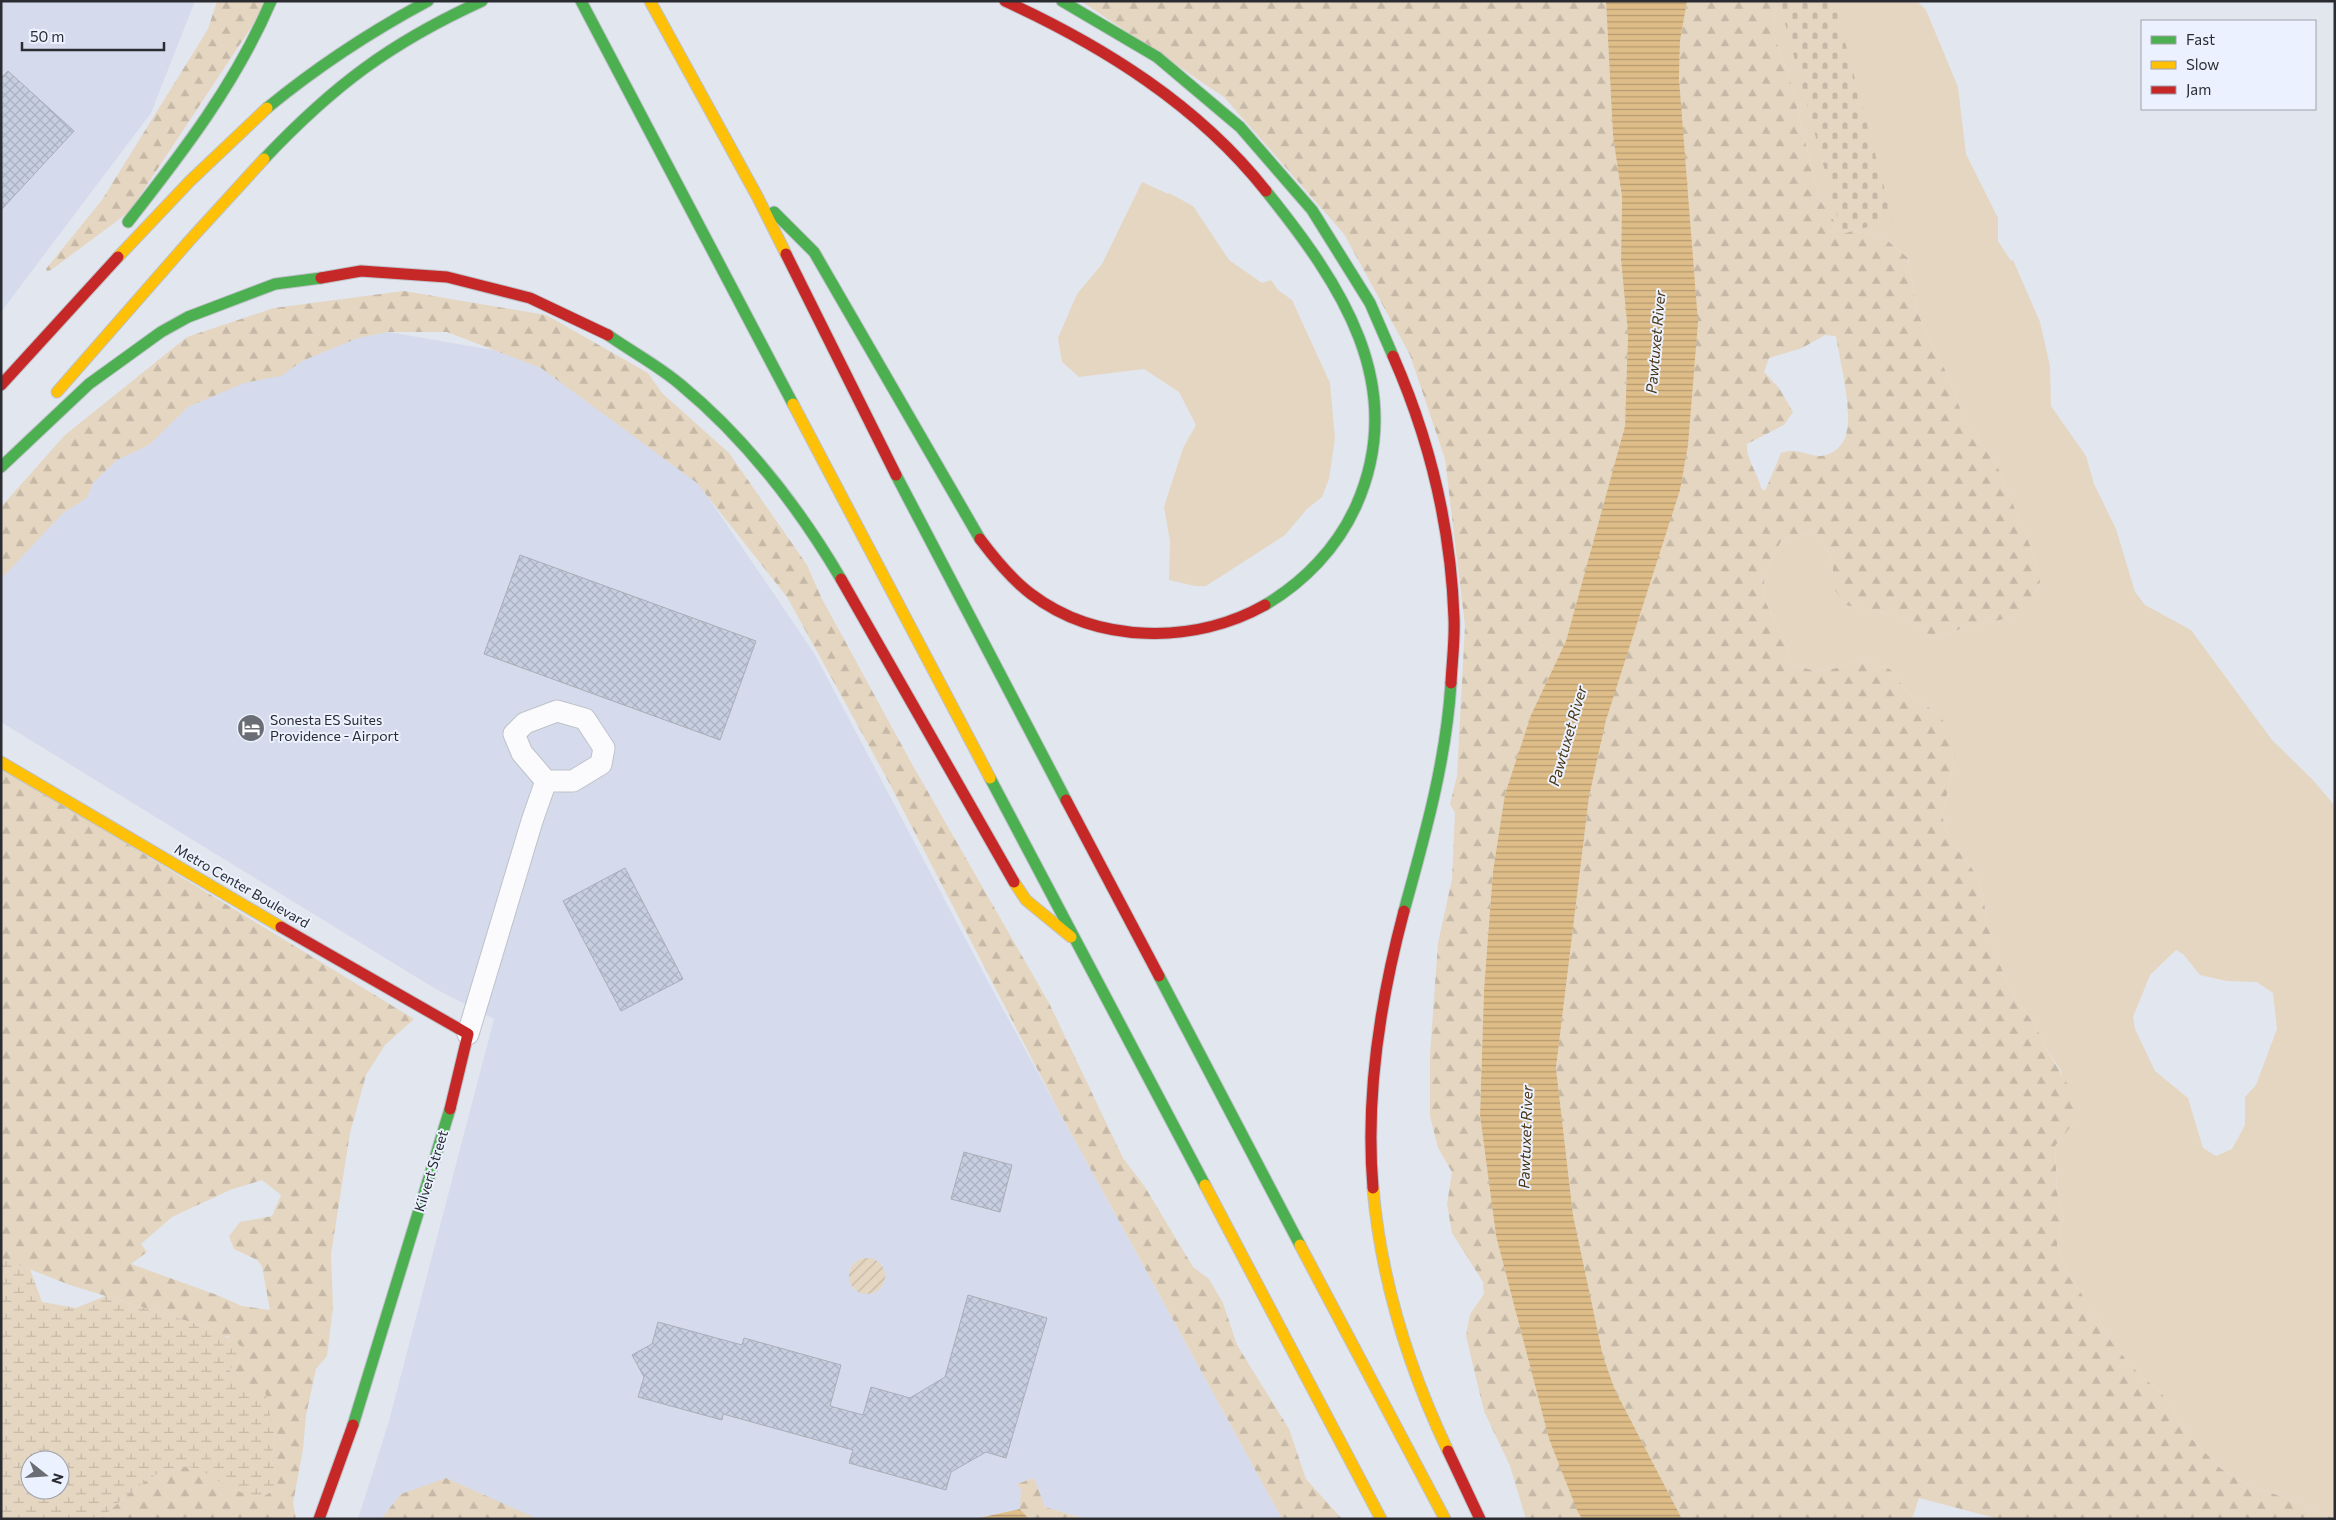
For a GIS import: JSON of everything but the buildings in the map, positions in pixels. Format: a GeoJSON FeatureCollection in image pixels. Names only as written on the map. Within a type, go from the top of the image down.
{"type":"FeatureCollection","features":[{"type":"Feature","properties":{"kind":"main road"},"geometry":{"type":"LineString","coordinates":[[122,230],[203,126],[222,98],[240,68],[271,1]]}},
{"type":"Feature","properties":{"kind":"main road"},"geometry":{"type":"LineString","coordinates":[[2,384],[178,191],[244,127],[305,76],[342,50],[379,27],[428,1]]}},
{"type":"Feature","properties":{"kind":"main road"},"geometry":{"type":"LineString","coordinates":[[50,400],[200,228],[316,106],[367,65],[396,46],[482,1]]}},
{"type":"Feature","properties":{"kind":"main road"},"geometry":{"type":"LineString","coordinates":[[581,1],[1080,944],[1381,1519]]}},
{"type":"Feature","properties":{"kind":"main road"},"geometry":{"type":"LineString","coordinates":[[650,1],[757,196],[931,544],[1445,1519]]}},
{"type":"Feature","properties":{"kind":"main road"},"geometry":{"type":"LineString","coordinates":[[757,196],[814,252],[979,538],[1004,570],[1036,597],[1052,608],[1087,623],[1131,634],[1155,635],[1178,634],[1222,625],[1246,616],[1284,594],[1314,568],[1335,543],[1348,523],[1367,478],[1376,429],[1375,403],[1373,378],[1360,335],[1339,293],[1294,225],[1240,160],[1183,108],[1125,64],[1063,28],[1005,1]]}},
{"type":"Feature","properties":{"kind":"main road"},"geometry":{"type":"LineString","coordinates":[[1062,1],[1136,44],[1197,88],[1256,145],[1285,177],[1334,243],[1375,311],[1398,360],[1425,432],[1444,510],[1449,554],[1454,638],[1453,680],[1442,767],[1390,966],[1380,1016],[1371,1114],[1373,1186],[1380,1247],[1388,1291],[1410,1364],[1480,1519]]}},
{"type":"Feature","properties":{"kind":"main road"},"geometry":{"type":"LineString","coordinates":[[2,384],[98,261]]}},
{"type":"Feature","properties":{"kind":"main road"},"geometry":{"type":"LineString","coordinates":[[1,467],[90,381],[135,348],[210,306],[265,286],[294,279],[356,271],[416,271],[448,275],[503,288],[559,308],[618,340],[676,382],[732,432],[780,486],[802,516],[844,585],[1024,898],[1080,944]]}},
{"type":"Feature","properties":{"kind":"main road"},"geometry":{"type":"LineString","coordinates":[[1,458],[32,422]]}},
{"type":"Feature","properties":{"kind":"main road","name":"Metro Center Boulevard"},"geometry":{"type":"LineString","coordinates":[[1,762],[428,1013],[468,1034]]}},
{"type":"Feature","properties":{"kind":"main road","name":"Kilvert Street"},"geometry":{"type":"LineString","coordinates":[[319,1519],[371,1368],[453,1098],[468,1034]]}},
{"type":"Feature","properties":{"kind":"street","name":"Kilvert Street"},"geometry":{"type":"LineString","coordinates":[[468,1034],[532,821],[546,781]]}},
{"type":"Feature","properties":{"kind":"shaded area"},"geometry":{"type":"Polygon","coordinates":[[[1,1],[195,1],[151,113],[1,312],[1,1]]]}},
{"type":"Feature","properties":{"kind":"shaded area"},"geometry":{"type":"Polygon","coordinates":[[[348,325],[539,358],[684,462],[814,653],[992,989],[1282,1519],[1086,1519],[1045,1507],[1020,1509],[974,1519],[358,1519],[389,1421],[494,1019],[434,988],[1,722],[1,517],[35,476],[348,325]]]}},
{"type":"Feature","properties":{"kind":"green space"},"geometry":{"type":"Polygon","coordinates":[[[217,1],[264,1],[258,17],[129,212],[51,270],[47,271],[46,269],[102,200],[208,29],[217,1]]]}},
{"type":"Feature","properties":{"kind":"green space"},"geometry":{"type":"Polygon","coordinates":[[[1081,1],[1606,1],[1613,136],[1622,197],[1621,260],[1628,333],[1625,426],[1566,641],[1531,715],[1505,794],[1493,871],[1484,989],[1480,1115],[1496,1236],[1549,1439],[1582,1519],[1526,1519],[1510,1466],[1484,1411],[1466,1336],[1470,1314],[1484,1294],[1483,1282],[1452,1233],[1447,1204],[1452,1172],[1438,1148],[1430,1116],[1430,1055],[1438,943],[1452,879],[1455,813],[1450,804],[1457,776],[1465,626],[1445,459],[1410,355],[1344,234],[1224,97],[1081,1]]]}},
{"type":"Feature","properties":{"kind":"green space"},"geometry":{"type":"Polygon","coordinates":[[[1687,1],[1776,1],[1773,33],[1790,79],[1819,199],[1839,228],[1883,237],[1908,258],[1916,306],[1923,326],[1947,374],[1961,411],[1999,470],[2033,553],[2040,582],[2027,614],[1963,628],[1934,639],[1895,615],[1845,605],[1831,584],[1833,569],[1829,552],[1814,533],[1781,541],[1765,573],[1763,597],[1786,644],[1791,664],[1815,671],[1833,669],[1862,660],[1890,669],[1907,691],[1937,714],[1957,736],[1955,759],[1942,816],[1949,837],[1980,880],[1988,926],[1999,963],[2015,998],[2035,1025],[2046,1048],[2082,1109],[2074,1123],[2055,1146],[2057,1193],[2064,1215],[2057,1245],[2067,1271],[2111,1341],[2132,1367],[2165,1397],[2190,1437],[2221,1469],[2249,1485],[2305,1505],[2335,1519],[1999,1519],[1919,1498],[1912,1519],[1682,1519],[1615,1390],[1603,1356],[1573,1215],[1556,1068],[1589,797],[1606,720],[1679,79],[1680,41],[1687,1]],[[1825,335],[1802,348],[1769,358],[1764,372],[1779,388],[1793,412],[1784,425],[1747,444],[1748,456],[1761,488],[1765,491],[1781,453],[1793,451],[1822,456],[1837,449],[1845,439],[1848,424],[1847,399],[1836,336],[1825,335]]]}},
{"type":"Feature","properties":{"kind":"green space"},"geometry":{"type":"Polygon","coordinates":[[[1776,1],[1917,1],[1926,10],[1958,87],[1966,154],[1998,218],[1998,241],[2011,261],[2013,260],[2040,322],[2050,366],[2051,406],[2086,456],[2094,484],[2116,529],[2135,592],[2145,605],[2191,630],[2272,740],[2312,779],[2335,806],[2335,1519],[2305,1505],[2249,1485],[2221,1469],[2190,1437],[2165,1397],[2132,1367],[2111,1341],[2067,1271],[2057,1245],[2064,1215],[2057,1193],[2055,1146],[2074,1123],[2061,1071],[2046,1048],[2035,1025],[2015,998],[1999,963],[1988,926],[1980,880],[1949,837],[1942,816],[1955,759],[1937,714],[1907,691],[1890,669],[1862,660],[1833,669],[1815,671],[1791,664],[1786,644],[1763,597],[1765,573],[1781,541],[1814,533],[1829,552],[1833,569],[1832,584],[1845,605],[1895,615],[1934,639],[1963,628],[2026,614],[2040,583],[2033,553],[1999,470],[1961,411],[1947,374],[1923,326],[1916,306],[1908,258],[1883,237],[1839,228],[1819,199],[1790,79],[1773,33],[1776,1]],[[2176,950],[2150,975],[2133,1017],[2135,1029],[2155,1071],[2188,1098],[2203,1148],[2216,1156],[2232,1149],[2245,1125],[2245,1097],[2256,1085],[2277,1029],[2273,993],[2257,982],[2227,981],[2200,975],[2183,954],[2176,950]]]}},
{"type":"Feature","properties":{"kind":"green space"},"geometry":{"type":"Polygon","coordinates":[[[1779,1],[1834,1],[1893,220],[1842,234],[1779,1]]]}},
{"type":"Feature","properties":{"kind":"green space"},"geometry":{"type":"Polygon","coordinates":[[[1142,182],[1169,193],[1193,206],[1229,260],[1262,283],[1271,280],[1278,290],[1292,300],[1330,383],[1335,438],[1329,479],[1322,497],[1307,509],[1285,535],[1206,586],[1195,586],[1169,580],[1170,541],[1164,507],[1183,448],[1196,425],[1179,392],[1144,369],[1079,377],[1062,362],[1058,338],[1077,294],[1102,264],[1142,182]]]}},
{"type":"Feature","properties":{"kind":"green space"},"geometry":{"type":"Polygon","coordinates":[[[404,291],[546,315],[648,373],[662,393],[729,453],[807,565],[821,597],[913,766],[1049,1003],[1123,1158],[1145,1187],[1193,1267],[1209,1279],[1223,1303],[1237,1345],[1289,1429],[1306,1479],[1342,1519],[1282,1519],[1060,1113],[885,775],[787,597],[697,483],[541,368],[447,332],[387,332],[358,338],[302,361],[281,376],[244,383],[188,407],[149,445],[117,460],[93,483],[87,498],[63,513],[1,579],[1,507],[65,435],[187,337],[274,308],[404,291]]]}},
{"type":"Feature","properties":{"kind":"green space"},"geometry":{"type":"Polygon","coordinates":[[[1,767],[414,1019],[385,1045],[366,1075],[350,1133],[331,1254],[333,1307],[327,1356],[316,1369],[306,1415],[303,1449],[293,1503],[296,1519],[101,1519],[139,1485],[161,1472],[173,1468],[191,1466],[197,1468],[236,1491],[276,1472],[271,1459],[275,1437],[231,1376],[230,1369],[240,1358],[228,1336],[222,1337],[210,1328],[70,1285],[1,1258],[1,767]],[[262,1180],[230,1190],[172,1217],[141,1244],[147,1252],[131,1264],[242,1306],[270,1310],[262,1266],[257,1260],[234,1249],[229,1236],[240,1222],[272,1216],[281,1195],[262,1180]]]}},
{"type":"Feature","properties":{"kind":"green space"},"geometry":{"type":"Polygon","coordinates":[[[1,1258],[30,1269],[42,1302],[76,1308],[106,1296],[210,1328],[241,1346],[240,1358],[230,1369],[234,1380],[248,1388],[265,1392],[275,1437],[271,1459],[276,1472],[277,1488],[263,1497],[247,1494],[237,1491],[200,1470],[187,1467],[173,1468],[146,1481],[101,1519],[1,1519],[1,1258]]]}},
{"type":"Feature","properties":{"kind":"green space"},"geometry":{"type":"Polygon","coordinates":[[[867,1258],[874,1259],[880,1263],[884,1269],[884,1283],[880,1289],[874,1293],[867,1294],[860,1293],[854,1289],[850,1283],[849,1276],[850,1269],[854,1263],[860,1259],[867,1258]]]}},
{"type":"Feature","properties":{"kind":"green space"},"geometry":{"type":"Polygon","coordinates":[[[446,1478],[538,1519],[381,1519],[401,1494],[446,1478]]]}},
{"type":"Feature","properties":{"kind":"green space"},"geometry":{"type":"Polygon","coordinates":[[[1034,1478],[1045,1507],[1086,1519],[1029,1519],[1020,1509],[1021,1489],[1017,1484],[1034,1478]]]}},
{"type":"Feature","properties":{"kind":"water","name":"Pawtuxet River"},"geometry":{"type":"Polygon","coordinates":[[[1606,1],[1687,1],[1680,41],[1679,79],[1698,322],[1688,445],[1680,490],[1606,720],[1589,797],[1556,1068],[1573,1215],[1603,1356],[1615,1390],[1682,1519],[1582,1519],[1577,1510],[1549,1439],[1496,1236],[1480,1115],[1484,989],[1493,871],[1505,794],[1531,715],[1566,641],[1625,426],[1628,333],[1621,260],[1622,197],[1613,136],[1606,1]]]}},
{"type":"Feature","properties":{"kind":"water"},"geometry":{"type":"Polygon","coordinates":[[[1020,1509],[1029,1519],[974,1519],[1020,1509]]]}},
{"type":"Feature","properties":{"kind":"traffic: fast"},"geometry":{"type":"LineString","coordinates":[[128,222],[188,143],[225,89],[242,60],[271,1]]}},
{"type":"Feature","properties":{"kind":"traffic: fast"},"geometry":{"type":"LineString","coordinates":[[267,108],[305,78],[344,51],[428,1]]}},
{"type":"Feature","properties":{"kind":"traffic: fast"},"geometry":{"type":"LineString","coordinates":[[264,159],[314,109],[364,68],[419,33],[482,1]]}},
{"type":"Feature","properties":{"kind":"traffic: fast"},"geometry":{"type":"LineString","coordinates":[[581,1],[793,404]]}},
{"type":"Feature","properties":{"kind":"traffic: fast"},"geometry":{"type":"LineString","coordinates":[[1062,1],[1157,57],[1240,127],[1312,210],[1370,303],[1393,356]]}},
{"type":"Feature","properties":{"kind":"traffic: fast"},"geometry":{"type":"LineString","coordinates":[[1265,605],[1293,586],[1318,563],[1348,521],[1356,506],[1371,461],[1375,419],[1371,377],[1359,338],[1341,299],[1319,262],[1266,191]]}},
{"type":"Feature","properties":{"kind":"traffic: fast"},"geometry":{"type":"LineString","coordinates":[[774,212],[814,252],[980,539]]}},
{"type":"Feature","properties":{"kind":"traffic: fast"},"geometry":{"type":"LineString","coordinates":[[1,467],[89,384],[161,332],[188,317],[275,284],[321,278]]}},
{"type":"Feature","properties":{"kind":"traffic: fast"},"geometry":{"type":"LineString","coordinates":[[608,335],[673,378],[705,406],[749,451],[807,525],[841,579]]}},
{"type":"Feature","properties":{"kind":"traffic: fast"},"geometry":{"type":"LineString","coordinates":[[896,475],[1066,800]]}},
{"type":"Feature","properties":{"kind":"traffic: fast"},"geometry":{"type":"LineString","coordinates":[[1404,911],[1434,798],[1444,741],[1451,683]]}},
{"type":"Feature","properties":{"kind":"traffic: fast"},"geometry":{"type":"LineString","coordinates":[[990,778],[1205,1185]]}},
{"type":"Feature","properties":{"kind":"traffic: fast"},"geometry":{"type":"LineString","coordinates":[[1159,976],[1300,1245]]}},
{"type":"Feature","properties":{"kind":"traffic: fast"},"geometry":{"type":"LineString","coordinates":[[353,1425],[450,1109]]}},
{"type":"Feature","properties":{"kind":"traffic: slow"},"geometry":{"type":"LineString","coordinates":[[650,1],[757,196],[786,254]]}},
{"type":"Feature","properties":{"kind":"traffic: slow"},"geometry":{"type":"LineString","coordinates":[[118,257],[190,181],[267,108]]}},
{"type":"Feature","properties":{"kind":"traffic: slow"},"geometry":{"type":"LineString","coordinates":[[57,392],[190,240],[264,159]]}},
{"type":"Feature","properties":{"kind":"traffic: slow"},"geometry":{"type":"LineString","coordinates":[[793,404],[990,778]]}},
{"type":"Feature","properties":{"kind":"traffic: slow"},"geometry":{"type":"LineString","coordinates":[[1,762],[281,927]]}},
{"type":"Feature","properties":{"kind":"traffic: slow"},"geometry":{"type":"LineString","coordinates":[[1014,882],[1026,900],[1071,937]]}},
{"type":"Feature","properties":{"kind":"traffic: slow"},"geometry":{"type":"LineString","coordinates":[[1205,1185],[1381,1519]]}},
{"type":"Feature","properties":{"kind":"traffic: slow"},"geometry":{"type":"LineString","coordinates":[[1373,1188],[1382,1257],[1398,1323],[1421,1388],[1448,1451]]}},
{"type":"Feature","properties":{"kind":"traffic: slow"},"geometry":{"type":"LineString","coordinates":[[1300,1245],[1445,1519]]}},
{"type":"Feature","properties":{"kind":"traffic: jam"},"geometry":{"type":"LineString","coordinates":[[1005,1],[1078,38],[1113,58],[1147,81],[1210,131],[1266,191]]}},
{"type":"Feature","properties":{"kind":"traffic: jam"},"geometry":{"type":"LineString","coordinates":[[786,254],[896,475]]}},
{"type":"Feature","properties":{"kind":"traffic: jam"},"geometry":{"type":"LineString","coordinates":[[1,385],[118,257]]}},
{"type":"Feature","properties":{"kind":"traffic: jam"},"geometry":{"type":"LineString","coordinates":[[321,278],[361,271],[447,277],[530,298],[608,335]]}},
{"type":"Feature","properties":{"kind":"traffic: jam"},"geometry":{"type":"LineString","coordinates":[[1393,356],[1406,387],[1427,451],[1443,517],[1452,584],[1454,618],[1451,683]]}},
{"type":"Feature","properties":{"kind":"traffic: jam"},"geometry":{"type":"LineString","coordinates":[[980,539],[991,554],[1031,594],[1057,610],[1085,622],[1115,630],[1146,633],[1177,632],[1208,627],[1237,618],[1265,605]]}},
{"type":"Feature","properties":{"kind":"traffic: jam"},"geometry":{"type":"LineString","coordinates":[[841,579],[1014,882]]}},
{"type":"Feature","properties":{"kind":"traffic: jam"},"geometry":{"type":"LineString","coordinates":[[1066,800],[1159,976]]}},
{"type":"Feature","properties":{"kind":"traffic: jam"},"geometry":{"type":"LineString","coordinates":[[1373,1188],[1371,1118],[1376,1048],[1388,979],[1404,911]]}},
{"type":"Feature","properties":{"kind":"traffic: jam"},"geometry":{"type":"LineString","coordinates":[[281,927],[468,1034],[450,1109]]}},
{"type":"Feature","properties":{"kind":"traffic: jam"},"geometry":{"type":"LineString","coordinates":[[319,1519],[353,1425]]}},
{"type":"Feature","properties":{"kind":"traffic: jam"},"geometry":{"type":"LineString","coordinates":[[1448,1451],[1480,1519]]}},
{"type":"Feature","properties":{"kind":"place","name":"Sonesta ES Suites Providence - Airport"},"geometry":{"type":"Point","coordinates":[251,728]}}]}
